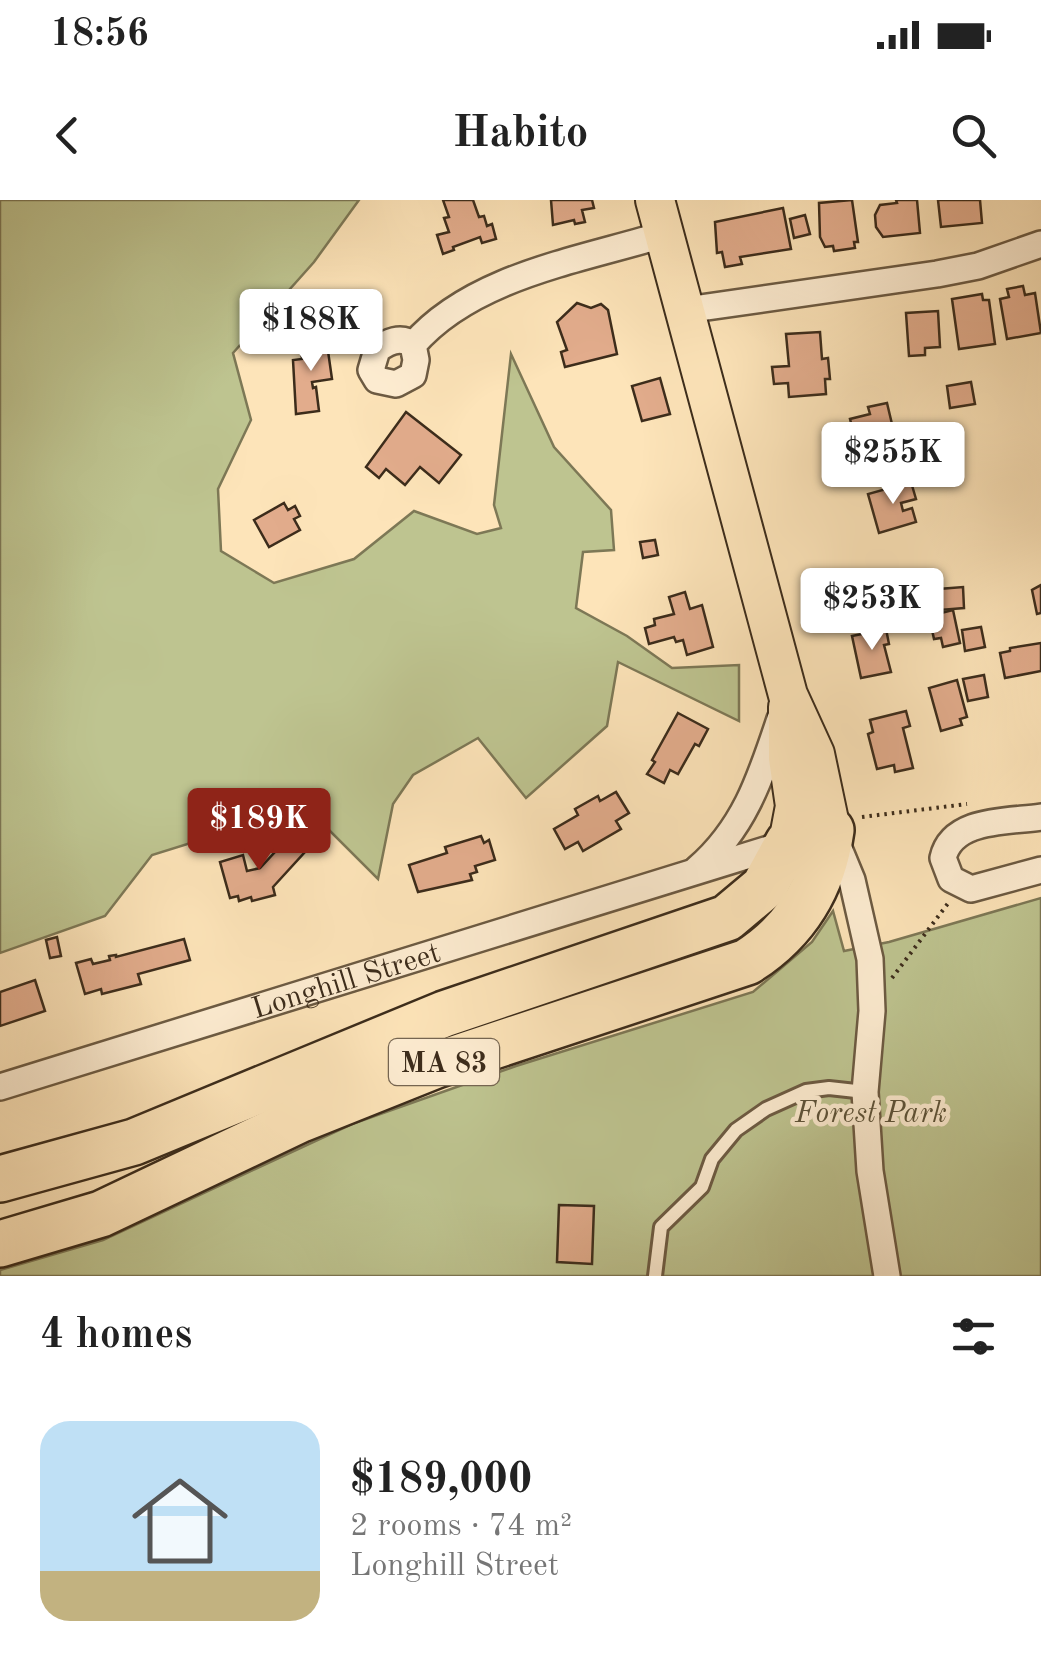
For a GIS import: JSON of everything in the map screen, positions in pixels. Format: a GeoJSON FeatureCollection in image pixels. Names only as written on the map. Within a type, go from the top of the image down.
{"type":"FeatureCollection","features":[{"type":"Feature","properties":{"kind":"highway","name":"MA 83"},"geometry":{"type":"LineString","coordinates":[[0,1244],[102,1214],[301,1118],[436,1064],[747,962],[776,941],[802,912],[818,883],[831,825]]}},
{"type":"Feature","properties":{"kind":"highway","name":"MA 83"},"geometry":{"type":"LineString","coordinates":[[287,1078],[477,1002],[727,918],[772,877],[788,843]]}},
{"type":"Feature","properties":{"kind":"highway"},"geometry":{"type":"LineString","coordinates":[[0,1179],[116,1148],[287,1078]]}},
{"type":"Feature","properties":{"kind":"highway"},"geometry":{"type":"LineString","coordinates":[[0,1214],[57,1197],[132,1166],[287,1078]]}},
{"type":"Feature","properties":{"kind":"main road","name":"MA 83"},"geometry":{"type":"LineString","coordinates":[[660,217],[788,695],[815,754],[831,825]]}},
{"type":"Feature","properties":{"kind":"main road","name":"MA 83"},"geometry":{"type":"LineString","coordinates":[[788,695],[788,758],[795,806],[788,843]]}},
{"type":"Feature","properties":{"kind":"street"},"geometry":{"type":"LineString","coordinates":[[413,345],[425,330],[451,311],[502,284],[660,217]]}},
{"type":"Feature","properties":{"kind":"street"},"geometry":{"type":"LineString","coordinates":[[686,310],[937,274],[978,266],[1041,244]]}},
{"type":"Feature","properties":{"kind":"street","name":"Longhill Street"},"geometry":{"type":"LineString","coordinates":[[693,872],[727,838],[747,809],[788,695]]}},
{"type":"Feature","properties":{"kind":"street"},"geometry":{"type":"LineString","coordinates":[[1041,817],[979,826],[952,838],[946,848],[945,869],[960,886],[983,887],[1041,870]]}},
{"type":"Feature","properties":{"kind":"street"},"geometry":{"type":"LineString","coordinates":[[831,825],[864,926],[872,992],[865,1092],[870,1171],[888,1276]]}},
{"type":"Feature","properties":{"kind":"street","name":"Longhill Street"},"geometry":{"type":"LineString","coordinates":[[0,1087],[788,843],[831,825]]}},
{"type":"Feature","properties":{"kind":"street"},"geometry":{"type":"LineString","coordinates":[[722,863],[743,870],[754,897]]}},
{"type":"Feature","properties":{"kind":"lane"},"geometry":{"type":"LineString","coordinates":[[654,1276],[661,1227],[702,1187],[712,1158],[736,1130],[766,1109],[806,1091],[829,1088],[865,1092]]}},
{"type":"Feature","properties":{"kind":"path"},"geometry":{"type":"LineString","coordinates":[[831,825],[984,802]]}},
{"type":"Feature","properties":{"kind":"path"},"geometry":{"type":"LineString","coordinates":[[872,992],[898,974],[960,886]]}},
{"type":"Feature","properties":{"kind":"green space"},"geometry":{"type":"Polygon","coordinates":[[[0,200],[359,200],[314,262],[233,353],[251,420],[218,489],[221,551],[274,583],[354,559],[414,511],[477,534],[501,528],[494,505],[511,354],[554,447],[611,510],[614,550],[583,552],[576,608],[627,636],[672,668],[739,665],[739,721],[618,662],[607,726],[526,798],[478,738],[413,775],[393,804],[378,879],[306,807],[152,855],[105,916],[0,953],[0,200]]]}},
{"type":"Feature","properties":{"kind":"green space","name":"Forest Park"},"geometry":{"type":"Polygon","coordinates":[[[1041,898],[1041,1276],[0,1276],[0,1270],[103,1240],[352,1124],[516,1066],[753,992],[812,942],[833,911],[844,951],[1041,898]]]}},
{"type":"Feature","properties":{"kind":"building"},"geometry":{"type":"Polygon","coordinates":[[[443,200],[473,200],[479,217],[484,216],[487,226],[492,224],[496,239],[482,243],[480,237],[443,254],[437,235],[449,232],[444,218],[449,217],[443,200]]]}},
{"type":"Feature","properties":{"kind":"building"},"geometry":{"type":"Polygon","coordinates":[[[551,200],[592,200],[594,208],[582,210],[585,222],[575,224],[574,220],[553,225],[551,200]]]}},
{"type":"Feature","properties":{"kind":"building"},"geometry":{"type":"Polygon","coordinates":[[[852,200],[858,242],[854,242],[855,248],[834,251],[833,246],[825,247],[820,237],[819,203],[852,200]]]}},
{"type":"Feature","properties":{"kind":"building"},"geometry":{"type":"Polygon","coordinates":[[[896,200],[917,200],[920,233],[883,237],[876,227],[875,215],[880,205],[897,203],[896,200]]]}},
{"type":"Feature","properties":{"kind":"building"},"geometry":{"type":"Polygon","coordinates":[[[938,200],[980,200],[982,223],[941,227],[938,200]]]}},
{"type":"Feature","properties":{"kind":"building"},"geometry":{"type":"Polygon","coordinates":[[[783,208],[791,249],[740,257],[742,264],[725,267],[722,252],[717,253],[715,222],[783,208]]]}},
{"type":"Feature","properties":{"kind":"building"},"geometry":{"type":"Polygon","coordinates":[[[805,215],[810,234],[794,238],[790,219],[805,215]]]}},
{"type":"Feature","properties":{"kind":"building"},"geometry":{"type":"Polygon","coordinates":[[[1023,286],[1025,295],[1035,293],[1041,333],[1007,339],[1000,299],[1009,297],[1007,289],[1023,286]]]}},
{"type":"Feature","properties":{"kind":"building"},"geometry":{"type":"Polygon","coordinates":[[[982,294],[983,300],[989,300],[995,344],[959,349],[952,299],[982,294]]]}},
{"type":"Feature","properties":{"kind":"building"},"geometry":{"type":"Polygon","coordinates":[[[577,303],[591,308],[601,304],[608,310],[617,354],[565,367],[561,352],[567,350],[557,322],[577,303]]]}},
{"type":"Feature","properties":{"kind":"building"},"geometry":{"type":"Polygon","coordinates":[[[938,311],[940,347],[925,348],[925,355],[909,356],[906,313],[938,311]]]}},
{"type":"Feature","properties":{"kind":"building"},"geometry":{"type":"Polygon","coordinates":[[[820,332],[822,359],[828,358],[830,379],[825,379],[826,394],[789,397],[788,383],[774,384],[772,367],[789,366],[786,334],[820,332]]]}},
{"type":"Feature","properties":{"kind":"building"},"geometry":{"type":"Polygon","coordinates":[[[326,337],[332,379],[312,382],[319,411],[296,414],[293,360],[302,359],[300,341],[326,337]]]}},
{"type":"Feature","properties":{"kind":"building"},"geometry":{"type":"Polygon","coordinates":[[[660,378],[670,414],[642,421],[632,386],[660,378]]]}},
{"type":"Feature","properties":{"kind":"building"},"geometry":{"type":"Polygon","coordinates":[[[971,382],[975,404],[950,408],[947,386],[971,382]]]}},
{"type":"Feature","properties":{"kind":"building"},"geometry":{"type":"Polygon","coordinates":[[[887,403],[896,441],[890,442],[893,454],[861,462],[850,419],[870,414],[868,407],[887,403]]]}},
{"type":"Feature","properties":{"kind":"building"},"geometry":{"type":"Polygon","coordinates":[[[406,412],[461,455],[439,483],[420,467],[405,485],[386,469],[379,478],[366,467],[406,412]]]}},
{"type":"Feature","properties":{"kind":"building"},"geometry":{"type":"Polygon","coordinates":[[[911,482],[916,499],[901,503],[903,511],[912,508],[916,522],[879,533],[868,494],[911,482]]]}},
{"type":"Feature","properties":{"kind":"building"},"geometry":{"type":"Polygon","coordinates":[[[284,503],[288,510],[295,506],[300,516],[294,519],[300,530],[269,547],[254,520],[284,503]]]}},
{"type":"Feature","properties":{"kind":"building"},"geometry":{"type":"Polygon","coordinates":[[[655,540],[658,555],[643,558],[640,542],[655,540]]]}},
{"type":"Feature","properties":{"kind":"building"},"geometry":{"type":"Polygon","coordinates":[[[847,572],[848,578],[879,574],[881,591],[872,592],[875,618],[841,617],[840,605],[834,606],[835,573],[847,572]]]}},
{"type":"Feature","properties":{"kind":"building"},"geometry":{"type":"Polygon","coordinates":[[[1041,585],[1041,613],[1037,614],[1032,590],[1041,585]]]}},
{"type":"Feature","properties":{"kind":"building"},"geometry":{"type":"Polygon","coordinates":[[[963,587],[964,608],[940,610],[939,589],[963,587]]]}},
{"type":"Feature","properties":{"kind":"building"},"geometry":{"type":"Polygon","coordinates":[[[685,592],[690,609],[702,605],[713,647],[687,655],[683,640],[676,642],[674,637],[649,644],[645,628],[655,625],[654,619],[674,614],[669,597],[685,592]]]}},
{"type":"Feature","properties":{"kind":"building"},"geometry":{"type":"Polygon","coordinates":[[[953,610],[960,643],[943,647],[941,638],[934,639],[929,616],[953,610]]]}},
{"type":"Feature","properties":{"kind":"building"},"geometry":{"type":"Polygon","coordinates":[[[981,627],[985,647],[965,651],[962,630],[981,627]]]}},
{"type":"Feature","properties":{"kind":"building"},"geometry":{"type":"Polygon","coordinates":[[[886,629],[889,644],[884,645],[891,672],[861,678],[852,636],[886,629]]]}},
{"type":"Feature","properties":{"kind":"building"},"geometry":{"type":"Polygon","coordinates":[[[1041,643],[1041,671],[1005,678],[1000,653],[1041,643]]]}},
{"type":"Feature","properties":{"kind":"building"},"geometry":{"type":"Polygon","coordinates":[[[984,675],[988,697],[968,701],[963,679],[984,675]]]}},
{"type":"Feature","properties":{"kind":"building"},"geometry":{"type":"Polygon","coordinates":[[[957,680],[967,717],[960,719],[962,725],[941,731],[929,688],[957,680]]]}},
{"type":"Feature","properties":{"kind":"building"},"geometry":{"type":"Polygon","coordinates":[[[906,711],[910,726],[903,728],[913,768],[895,772],[894,765],[877,769],[868,734],[873,732],[870,720],[906,711]]]}},
{"type":"Feature","properties":{"kind":"building"},"geometry":{"type":"Polygon","coordinates":[[[678,713],[708,729],[678,774],[670,770],[664,783],[647,774],[678,713]]]}},
{"type":"Feature","properties":{"kind":"building"},"geometry":{"type":"Polygon","coordinates":[[[616,792],[629,813],[616,821],[621,829],[583,851],[578,842],[565,849],[554,829],[578,815],[575,809],[598,796],[600,801],[616,792]]]}},
{"type":"Feature","properties":{"kind":"building"},"geometry":{"type":"Polygon","coordinates":[[[481,836],[484,843],[489,840],[495,860],[475,866],[477,872],[470,874],[472,880],[418,892],[409,865],[447,853],[445,847],[481,836]]]}},
{"type":"Feature","properties":{"kind":"building"},"geometry":{"type":"Polygon","coordinates":[[[288,838],[304,853],[273,887],[275,895],[252,901],[251,897],[239,901],[238,896],[230,898],[220,862],[243,855],[247,871],[260,868],[288,838]]]}},
{"type":"Feature","properties":{"kind":"building"},"geometry":{"type":"Polygon","coordinates":[[[57,937],[61,956],[50,958],[46,940],[57,937]]]}},
{"type":"Feature","properties":{"kind":"building"},"geometry":{"type":"Polygon","coordinates":[[[184,939],[190,960],[138,974],[141,984],[85,994],[76,963],[91,959],[93,964],[110,960],[109,956],[184,939]]]}},
{"type":"Feature","properties":{"kind":"building"},"geometry":{"type":"Polygon","coordinates":[[[35,980],[45,1011],[0,1026],[0,992],[35,980]]]}},
{"type":"Feature","properties":{"kind":"building"},"geometry":{"type":"Polygon","coordinates":[[[559,1205],[594,1206],[592,1264],[557,1262],[559,1205]]]}}]}
